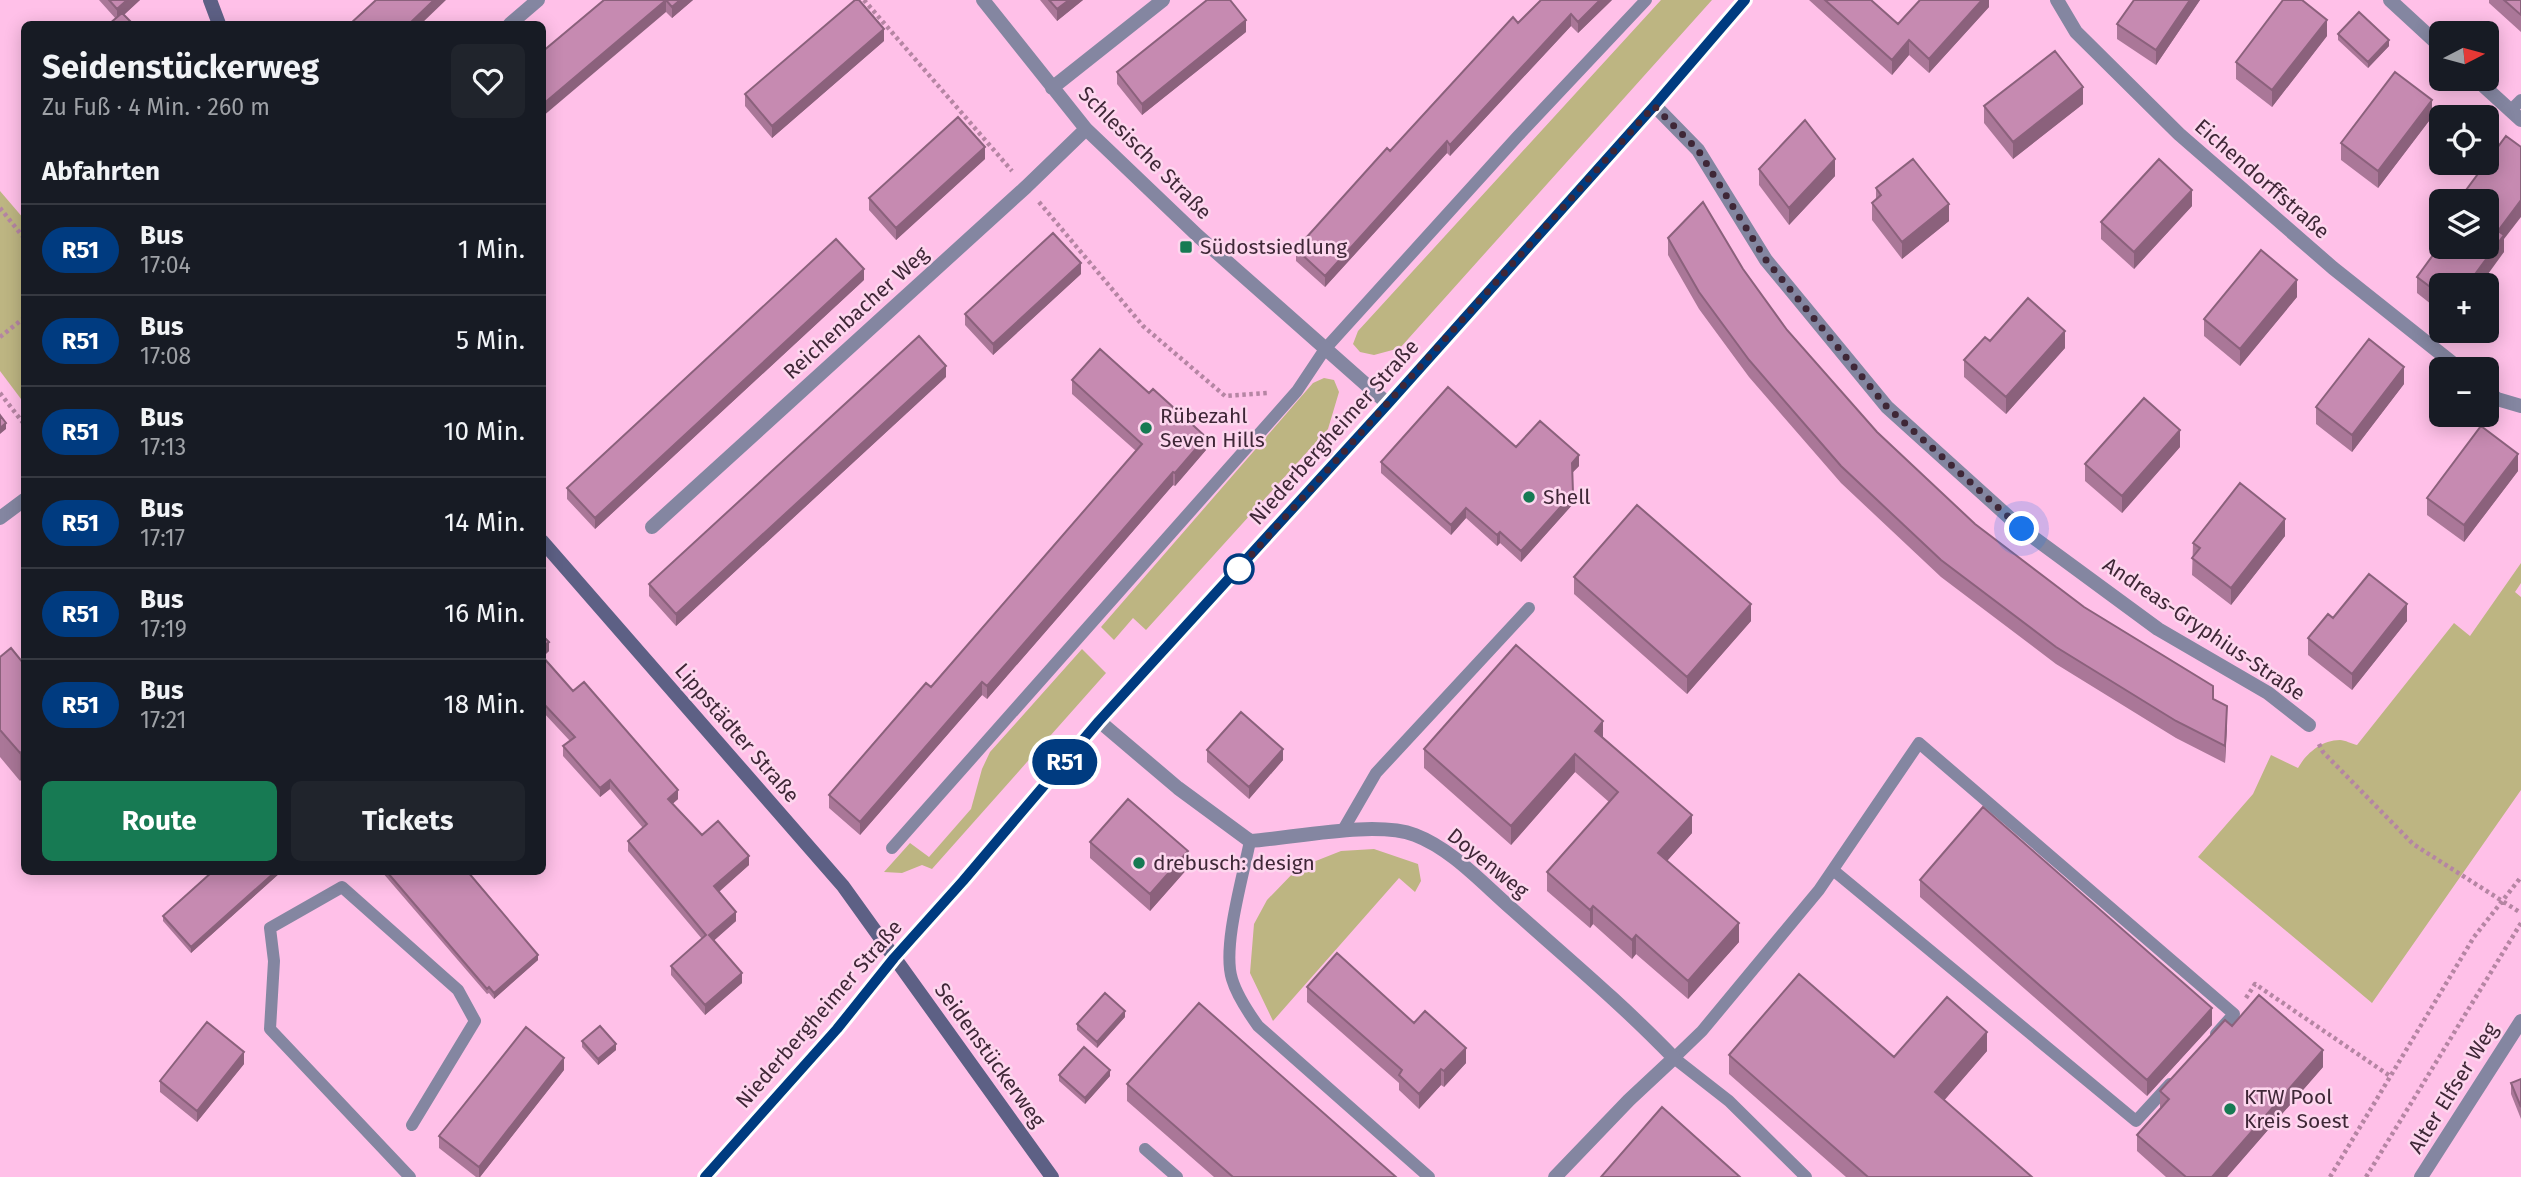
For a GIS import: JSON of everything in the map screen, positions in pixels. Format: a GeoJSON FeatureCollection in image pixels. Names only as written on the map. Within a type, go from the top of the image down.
{"type":"FeatureCollection","features":[{"type":"Feature","properties":{"kind":"main road"},"geometry":{"type":"LineString","coordinates":[[211,0],[218,21]]}},
{"type":"Feature","properties":{"kind":"main road","name":"Niederbergheimer Straße"},"geometry":{"type":"LineString","coordinates":[[705,1177],[837,1029],[894,958],[1099,721],[1388,404],[1745,0]]}},
{"type":"Feature","properties":{"kind":"main road","name":"Lippstädter Straße"},"geometry":{"type":"LineString","coordinates":[[546,546],[843,886],[894,958]]}},
{"type":"Feature","properties":{"kind":"main road","name":"Seidenstückerweg"},"geometry":{"type":"LineString","coordinates":[[894,958],[1052,1177]]}},
{"type":"Feature","properties":{"kind":"street"},"geometry":{"type":"LineString","coordinates":[[514,21],[538,0]]}},
{"type":"Feature","properties":{"kind":"street","name":"Schlesische Straße"},"geometry":{"type":"LineString","coordinates":[[983,0],[1086,129],[1198,236],[1388,404]]}},
{"type":"Feature","properties":{"kind":"street"},"geometry":{"type":"LineString","coordinates":[[1052,88],[1163,0]]}},
{"type":"Feature","properties":{"kind":"street","name":"Eichendorffstraße"},"geometry":{"type":"LineString","coordinates":[[2057,0],[2076,33],[2179,134],[2333,268],[2445,357]]}},
{"type":"Feature","properties":{"kind":"street"},"geometry":{"type":"LineString","coordinates":[[2390,0],[2429,36]]}},
{"type":"Feature","properties":{"kind":"street"},"geometry":{"type":"LineString","coordinates":[[2492,91],[2517,110]]}},
{"type":"Feature","properties":{"kind":"street","name":"Andreas-Gryphius-Straße"},"geometry":{"type":"LineString","coordinates":[[1654,106],[1698,150],[1766,260],[1887,407],[2022,529],[2158,628],[2268,693],[2309,725]]}},
{"type":"Feature","properties":{"kind":"street","name":"Reichenbacher Weg"},"geometry":{"type":"LineString","coordinates":[[652,527],[1026,187],[1086,129]]}},
{"type":"Feature","properties":{"kind":"street"},"geometry":{"type":"LineString","coordinates":[[2499,400],[2521,406]]}},
{"type":"Feature","properties":{"kind":"street"},"geometry":{"type":"LineString","coordinates":[[0,518],[21,502]]}},
{"type":"Feature","properties":{"kind":"street"},"geometry":{"type":"LineString","coordinates":[[1099,721],[1178,788],[1250,841]]}},
{"type":"Feature","properties":{"kind":"street","name":"Doyenweg"},"geometry":{"type":"LineString","coordinates":[[1250,841],[1343,830],[1398,831],[1416,835],[1455,859],[1635,1018],[1674,1058]]}},
{"type":"Feature","properties":{"kind":"street","name":"Alter Elfser Weg"},"geometry":{"type":"LineString","coordinates":[[2421,1177],[2521,1021]]}},
{"type":"Feature","properties":{"kind":"street"},"geometry":{"type":"LineString","coordinates":[[1556,1177],[1629,1100],[1674,1058]]}},
{"type":"Feature","properties":{"kind":"lane"},"geometry":{"type":"LineString","coordinates":[[892,848],[1297,391],[1325,349],[1517,137],[1646,0]]}},
{"type":"Feature","properties":{"kind":"lane"},"geometry":{"type":"LineString","coordinates":[[1343,830],[1376,773],[1530,608]]}},
{"type":"Feature","properties":{"kind":"lane"},"geometry":{"type":"LineString","coordinates":[[1806,1177],[1729,1101],[1674,1058],[1702,1031],[1819,890],[1919,743],[2234,1014],[2208,1044]]}},
{"type":"Feature","properties":{"kind":"lane"},"geometry":{"type":"LineString","coordinates":[[1250,841],[1228,959],[1232,980],[1244,1006],[1258,1026],[1429,1177]]}},
{"type":"Feature","properties":{"kind":"lane"},"geometry":{"type":"LineString","coordinates":[[1833,870],[2136,1121],[2181,1073]]}},
{"type":"Feature","properties":{"kind":"lane"},"geometry":{"type":"LineString","coordinates":[[410,1177],[270,1029],[274,961],[270,928],[342,887],[458,989],[475,1021],[412,1125]]}},
{"type":"Feature","properties":{"kind":"lane"},"geometry":{"type":"LineString","coordinates":[[1145,1149],[1177,1177]]}},
{"type":"Feature","properties":{"kind":"path"},"geometry":{"type":"LineString","coordinates":[[864,0],[1143,326],[1224,396],[1297,391]]}},
{"type":"Feature","properties":{"kind":"path"},"geometry":{"type":"LineString","coordinates":[[0,208],[21,234]]}},
{"type":"Feature","properties":{"kind":"path"},"geometry":{"type":"LineString","coordinates":[[0,337],[21,320]]}},
{"type":"Feature","properties":{"kind":"path"},"geometry":{"type":"LineString","coordinates":[[0,393],[21,420]]}},
{"type":"Feature","properties":{"kind":"path"},"geometry":{"type":"LineString","coordinates":[[2309,725],[2323,752],[2413,844],[2521,914]]}},
{"type":"Feature","properties":{"kind":"path"},"geometry":{"type":"LineString","coordinates":[[2330,1177],[2474,937],[2521,877]]}},
{"type":"Feature","properties":{"kind":"path"},"geometry":{"type":"LineString","coordinates":[[2366,1177],[2521,923]]}},
{"type":"Feature","properties":{"kind":"path"},"geometry":{"type":"LineString","coordinates":[[2234,1014],[2255,984],[2390,1076]]}},
{"type":"Feature","properties":{"kind":"shaded area"},"geometry":{"type":"Polygon","coordinates":[[[1661,0],[1712,0],[1400,348],[1374,355],[1360,352],[1353,344],[1358,331],[1661,0]]]}},
{"type":"Feature","properties":{"kind":"shaded area"},"geometry":{"type":"Polygon","coordinates":[[[0,191],[21,216],[21,399],[0,371],[0,191]]]}},
{"type":"Feature","properties":{"kind":"shaded area"},"geometry":{"type":"Polygon","coordinates":[[[1324,378],[1334,380],[1339,392],[1328,429],[1146,630],[1133,618],[1114,640],[1101,627],[1313,383],[1324,378]]]}},
{"type":"Feature","properties":{"kind":"shaded area"},"geometry":{"type":"Polygon","coordinates":[[[2521,563],[2521,583],[2515,592],[2521,597],[2521,790],[2372,1003],[2198,857],[2253,794],[2271,755],[2298,768],[2310,753],[2327,742],[2340,740],[2357,745],[2454,623],[2470,636],[2521,563]]]}},
{"type":"Feature","properties":{"kind":"shaded area"},"geometry":{"type":"Polygon","coordinates":[[[1082,649],[1106,673],[932,869],[922,865],[902,873],[884,872],[910,843],[929,857],[971,809],[982,769],[990,752],[1082,649]]]}},
{"type":"Feature","properties":{"kind":"shaded area"},"geometry":{"type":"Polygon","coordinates":[[[1374,849],[1418,864],[1421,881],[1415,892],[1399,878],[1273,1021],[1250,973],[1254,924],[1267,900],[1298,868],[1341,851],[1374,849]]]}},
{"type":"Feature","properties":{"kind":"building"},"geometry":{"type":"Polygon","coordinates":[[[109,0],[127,0],[117,9],[109,0]]]}},
{"type":"Feature","properties":{"kind":"building"},"geometry":{"type":"Polygon","coordinates":[[[376,0],[434,0],[412,21],[353,21],[376,0]]]}},
{"type":"Feature","properties":{"kind":"building"},"geometry":{"type":"Polygon","coordinates":[[[604,0],[666,0],[546,102],[546,49],[604,0]]]}},
{"type":"Feature","properties":{"kind":"building"},"geometry":{"type":"Polygon","coordinates":[[[666,0],[680,0],[672,7],[666,0]]]}},
{"type":"Feature","properties":{"kind":"building"},"geometry":{"type":"Polygon","coordinates":[[[855,0],[859,0],[884,29],[772,126],[745,94],[855,0]]]}},
{"type":"Feature","properties":{"kind":"building"},"geometry":{"type":"Polygon","coordinates":[[[1049,0],[1069,0],[1057,9],[1049,0]]]}},
{"type":"Feature","properties":{"kind":"building"},"geometry":{"type":"Polygon","coordinates":[[[1207,0],[1230,0],[1246,20],[1142,104],[1117,72],[1207,0]]]}},
{"type":"Feature","properties":{"kind":"building"},"geometry":{"type":"Polygon","coordinates":[[[1541,0],[1600,0],[1578,22],[1571,14],[1450,145],[1447,141],[1325,276],[1296,249],[1387,148],[1390,151],[1513,17],[1518,23],[1541,0]]]}},
{"type":"Feature","properties":{"kind":"building"},"geometry":{"type":"Polygon","coordinates":[[[1825,0],[1871,0],[1898,24],[1920,0],[1982,0],[1929,59],[1909,40],[1892,60],[1825,0]]]}},
{"type":"Feature","properties":{"kind":"building"},"geometry":{"type":"Polygon","coordinates":[[[2134,0],[2190,0],[2156,50],[2117,24],[2134,0]]]}},
{"type":"Feature","properties":{"kind":"building"},"geometry":{"type":"Polygon","coordinates":[[[2283,0],[2302,0],[2327,20],[2272,90],[2236,62],[2283,0]]]}},
{"type":"Feature","properties":{"kind":"building"},"geometry":{"type":"Polygon","coordinates":[[[2504,0],[2521,0],[2521,15],[2504,0]]]}},
{"type":"Feature","properties":{"kind":"building"},"geometry":{"type":"Polygon","coordinates":[[[2359,12],[2389,40],[2368,62],[2338,34],[2359,12]]]}},
{"type":"Feature","properties":{"kind":"building"},"geometry":{"type":"Polygon","coordinates":[[[122,13],[130,21],[113,21],[122,13]]]}},
{"type":"Feature","properties":{"kind":"building"},"geometry":{"type":"Polygon","coordinates":[[[2055,51],[2083,87],[2013,142],[1984,106],[2055,51]]]}},
{"type":"Feature","properties":{"kind":"building"},"geometry":{"type":"Polygon","coordinates":[[[2395,72],[2432,100],[2378,171],[2341,143],[2395,72]]]}},
{"type":"Feature","properties":{"kind":"building"},"geometry":{"type":"Polygon","coordinates":[[[958,117],[985,147],[896,228],[869,198],[958,117]]]}},
{"type":"Feature","properties":{"kind":"building"},"geometry":{"type":"Polygon","coordinates":[[[1805,120],[1835,159],[1789,208],[1759,169],[1805,120]]]}},
{"type":"Feature","properties":{"kind":"building"},"geometry":{"type":"Polygon","coordinates":[[[2506,136],[2521,147],[2521,200],[2499,230],[2499,189],[2467,189],[2477,175],[2499,175],[2499,145],[2506,136]]]}},
{"type":"Feature","properties":{"kind":"building"},"geometry":{"type":"Polygon","coordinates":[[[1913,159],[1949,204],[1902,242],[1872,203],[1881,195],[1876,188],[1913,159]]]}},
{"type":"Feature","properties":{"kind":"building"},"geometry":{"type":"Polygon","coordinates":[[[2159,159],[2192,190],[2134,252],[2101,222],[2159,159]]]}},
{"type":"Feature","properties":{"kind":"building"},"geometry":{"type":"Polygon","coordinates":[[[1703,202],[1743,269],[1787,330],[1877,432],[1975,524],[2084,607],[2213,686],[2213,699],[2227,706],[2225,746],[2176,721],[2056,647],[1941,560],[1841,466],[1749,360],[1699,292],[1668,238],[1703,202]]]}},
{"type":"Feature","properties":{"kind":"building"},"geometry":{"type":"Polygon","coordinates":[[[1053,233],[1081,263],[993,344],[965,314],[1053,233]]]}},
{"type":"Feature","properties":{"kind":"building"},"geometry":{"type":"Polygon","coordinates":[[[836,239],[864,269],[595,518],[567,488],[836,239]]]}},
{"type":"Feature","properties":{"kind":"building"},"geometry":{"type":"Polygon","coordinates":[[[2261,250],[2297,280],[2240,349],[2204,319],[2261,250]]]}},
{"type":"Feature","properties":{"kind":"building"},"geometry":{"type":"Polygon","coordinates":[[[2430,259],[2486,259],[2476,273],[2429,273],[2429,286],[2417,277],[2430,259]]]}},
{"type":"Feature","properties":{"kind":"building"},"geometry":{"type":"Polygon","coordinates":[[[2028,298],[2065,331],[2006,397],[1964,360],[1985,337],[1990,341],[2028,298]]]}},
{"type":"Feature","properties":{"kind":"building"},"geometry":{"type":"Polygon","coordinates":[[[919,336],[946,366],[676,614],[649,584],[919,336]]]}},
{"type":"Feature","properties":{"kind":"building"},"geometry":{"type":"Polygon","coordinates":[[[2369,339],[2404,367],[2352,435],[2316,407],[2369,339]]]}},
{"type":"Feature","properties":{"kind":"building"},"geometry":{"type":"Polygon","coordinates":[[[1100,349],[1149,393],[1153,389],[1206,437],[987,686],[982,682],[860,822],[829,795],[926,683],[931,687],[1142,444],[1072,380],[1100,349]]]}},
{"type":"Feature","properties":{"kind":"building"},"geometry":{"type":"Polygon","coordinates":[[[1448,387],[1516,447],[1540,421],[1579,455],[1572,463],[1573,493],[1521,551],[1500,532],[1497,535],[1466,508],[1451,525],[1381,462],[1448,387]]]}},
{"type":"Feature","properties":{"kind":"building"},"geometry":{"type":"Polygon","coordinates":[[[2144,398],[2180,430],[2122,496],[2085,464],[2144,398]]]}},
{"type":"Feature","properties":{"kind":"building"},"geometry":{"type":"Polygon","coordinates":[[[0,415],[6,423],[0,428],[0,415]]]}},
{"type":"Feature","properties":{"kind":"building"},"geometry":{"type":"Polygon","coordinates":[[[2480,427],[2518,454],[2464,525],[2427,498],[2480,427]]]}},
{"type":"Feature","properties":{"kind":"building"},"geometry":{"type":"Polygon","coordinates":[[[2240,483],[2285,519],[2231,588],[2192,558],[2200,548],[2193,543],[2240,483]]]}},
{"type":"Feature","properties":{"kind":"building"},"geometry":{"type":"Polygon","coordinates":[[[1637,505],[1751,604],[1687,677],[1574,577],[1637,505]]]}},
{"type":"Feature","properties":{"kind":"building"},"geometry":{"type":"Polygon","coordinates":[[[2369,574],[2407,604],[2352,674],[2308,638],[2328,614],[2333,618],[2369,574]]]}},
{"type":"Feature","properties":{"kind":"building"},"geometry":{"type":"Polygon","coordinates":[[[1516,645],[1603,721],[1595,731],[1692,815],[1658,853],[1739,923],[1688,981],[1636,935],[1632,940],[1593,906],[1590,910],[1547,872],[1618,792],[1575,754],[1511,826],[1424,749],[1516,645]]]}},
{"type":"Feature","properties":{"kind":"building"},"geometry":{"type":"Polygon","coordinates":[[[11,648],[21,660],[20,753],[0,730],[0,657],[11,648]]]}},
{"type":"Feature","properties":{"kind":"building"},"geometry":{"type":"Polygon","coordinates":[[[546,661],[573,691],[584,682],[678,790],[668,799],[702,835],[718,821],[749,856],[714,886],[736,912],[709,935],[742,973],[705,1005],[671,966],[706,935],[628,841],[647,824],[610,780],[600,788],[563,746],[575,737],[546,706],[546,661]]]}},
{"type":"Feature","properties":{"kind":"building"},"geometry":{"type":"Polygon","coordinates":[[[1241,712],[1283,749],[1249,787],[1207,750],[1241,712]]]}},
{"type":"Feature","properties":{"kind":"building","name":"drebusch: design"},"geometry":{"type":"Polygon","coordinates":[[[1128,799],[1188,851],[1150,894],[1090,842],[1128,799]]]}},
{"type":"Feature","properties":{"kind":"building"},"geometry":{"type":"Polygon","coordinates":[[[1983,807],[2212,1008],[2147,1080],[1920,880],[1983,807]]]}},
{"type":"Feature","properties":{"kind":"building"},"geometry":{"type":"Polygon","coordinates":[[[209,875],[272,875],[191,947],[163,916],[209,875]]]}},
{"type":"Feature","properties":{"kind":"building"},"geometry":{"type":"Polygon","coordinates":[[[390,875],[471,875],[538,955],[494,993],[489,987],[487,989],[390,875]]]}},
{"type":"Feature","properties":{"kind":"building"},"geometry":{"type":"Polygon","coordinates":[[[1337,953],[1414,1023],[1425,1011],[1466,1048],[1444,1071],[1441,1069],[1419,1094],[1399,1075],[1402,1070],[1307,987],[1337,953]]]}},
{"type":"Feature","properties":{"kind":"building"},"geometry":{"type":"Polygon","coordinates":[[[1799,974],[1894,1057],[1947,997],[1987,1032],[1935,1092],[2032,1177],[1868,1177],[1729,1055],[1799,974]]]}},
{"type":"Feature","properties":{"kind":"building"},"geometry":{"type":"Polygon","coordinates":[[[1105,993],[1125,1011],[1097,1042],[1077,1024],[1105,993]]]}},
{"type":"Feature","properties":{"kind":"building","name":"KTW Pool Kreis Soest"},"geometry":{"type":"Polygon","coordinates":[[[2259,995],[2323,1050],[2212,1177],[2186,1177],[2137,1135],[2169,1099],[2160,1091],[2225,1020],[2232,1026],[2259,995]]]}},
{"type":"Feature","properties":{"kind":"building"},"geometry":{"type":"Polygon","coordinates":[[[1199,1003],[1396,1177],[1233,1177],[1127,1084],[1199,1003]]]}},
{"type":"Feature","properties":{"kind":"building"},"geometry":{"type":"Polygon","coordinates":[[[207,1022],[244,1052],[197,1111],[160,1081],[207,1022]]]}},
{"type":"Feature","properties":{"kind":"building"},"geometry":{"type":"Polygon","coordinates":[[[600,1026],[616,1044],[598,1059],[582,1041],[600,1026]]]}},
{"type":"Feature","properties":{"kind":"building"},"geometry":{"type":"Polygon","coordinates":[[[526,1027],[564,1058],[479,1167],[439,1136],[526,1027]]]}},
{"type":"Feature","properties":{"kind":"building"},"geometry":{"type":"Polygon","coordinates":[[[1084,1047],[1110,1070],[1085,1098],[1059,1075],[1084,1047]]]}},
{"type":"Feature","properties":{"kind":"building"},"geometry":{"type":"Polygon","coordinates":[[[2521,1079],[2521,1107],[2511,1083],[2521,1079]]]}},
{"type":"Feature","properties":{"kind":"building"},"geometry":{"type":"Polygon","coordinates":[[[1662,1107],[1740,1177],[1601,1177],[1662,1107]]]}},
{"type":"Feature","properties":{"kind":"bus line","name":"R51"},"geometry":{"type":"LineString","coordinates":[[705,1177],[837,1029],[894,958],[1135,680],[1388,404],[1745,0]]}},
{"type":"Feature","properties":{"kind":"place","name":"Südostsiedlung"},"geometry":{"type":"Point","coordinates":[1186,247]}},
{"type":"Feature","properties":{"kind":"place","name":"Rübezahl Seven Hills"},"geometry":{"type":"Point","coordinates":[1146,428]}},
{"type":"Feature","properties":{"kind":"place","name":"Shell"},"geometry":{"type":"Point","coordinates":[1529,497]}},
{"type":"Feature","properties":{"kind":"place","name":"drebusch: design"},"geometry":{"type":"Point","coordinates":[1139,863]}},
{"type":"Feature","properties":{"kind":"place","name":"KTW Pool Kreis Soest"},"geometry":{"type":"Point","coordinates":[2230,1109]}},
{"type":"Feature","properties":{"kind":"route"},"geometry":{"type":"LineString","coordinates":[[1239,569],[1237,571],[1654,106],[1698,150],[1766,260],[1887,407],[2022,529]]}}]}
